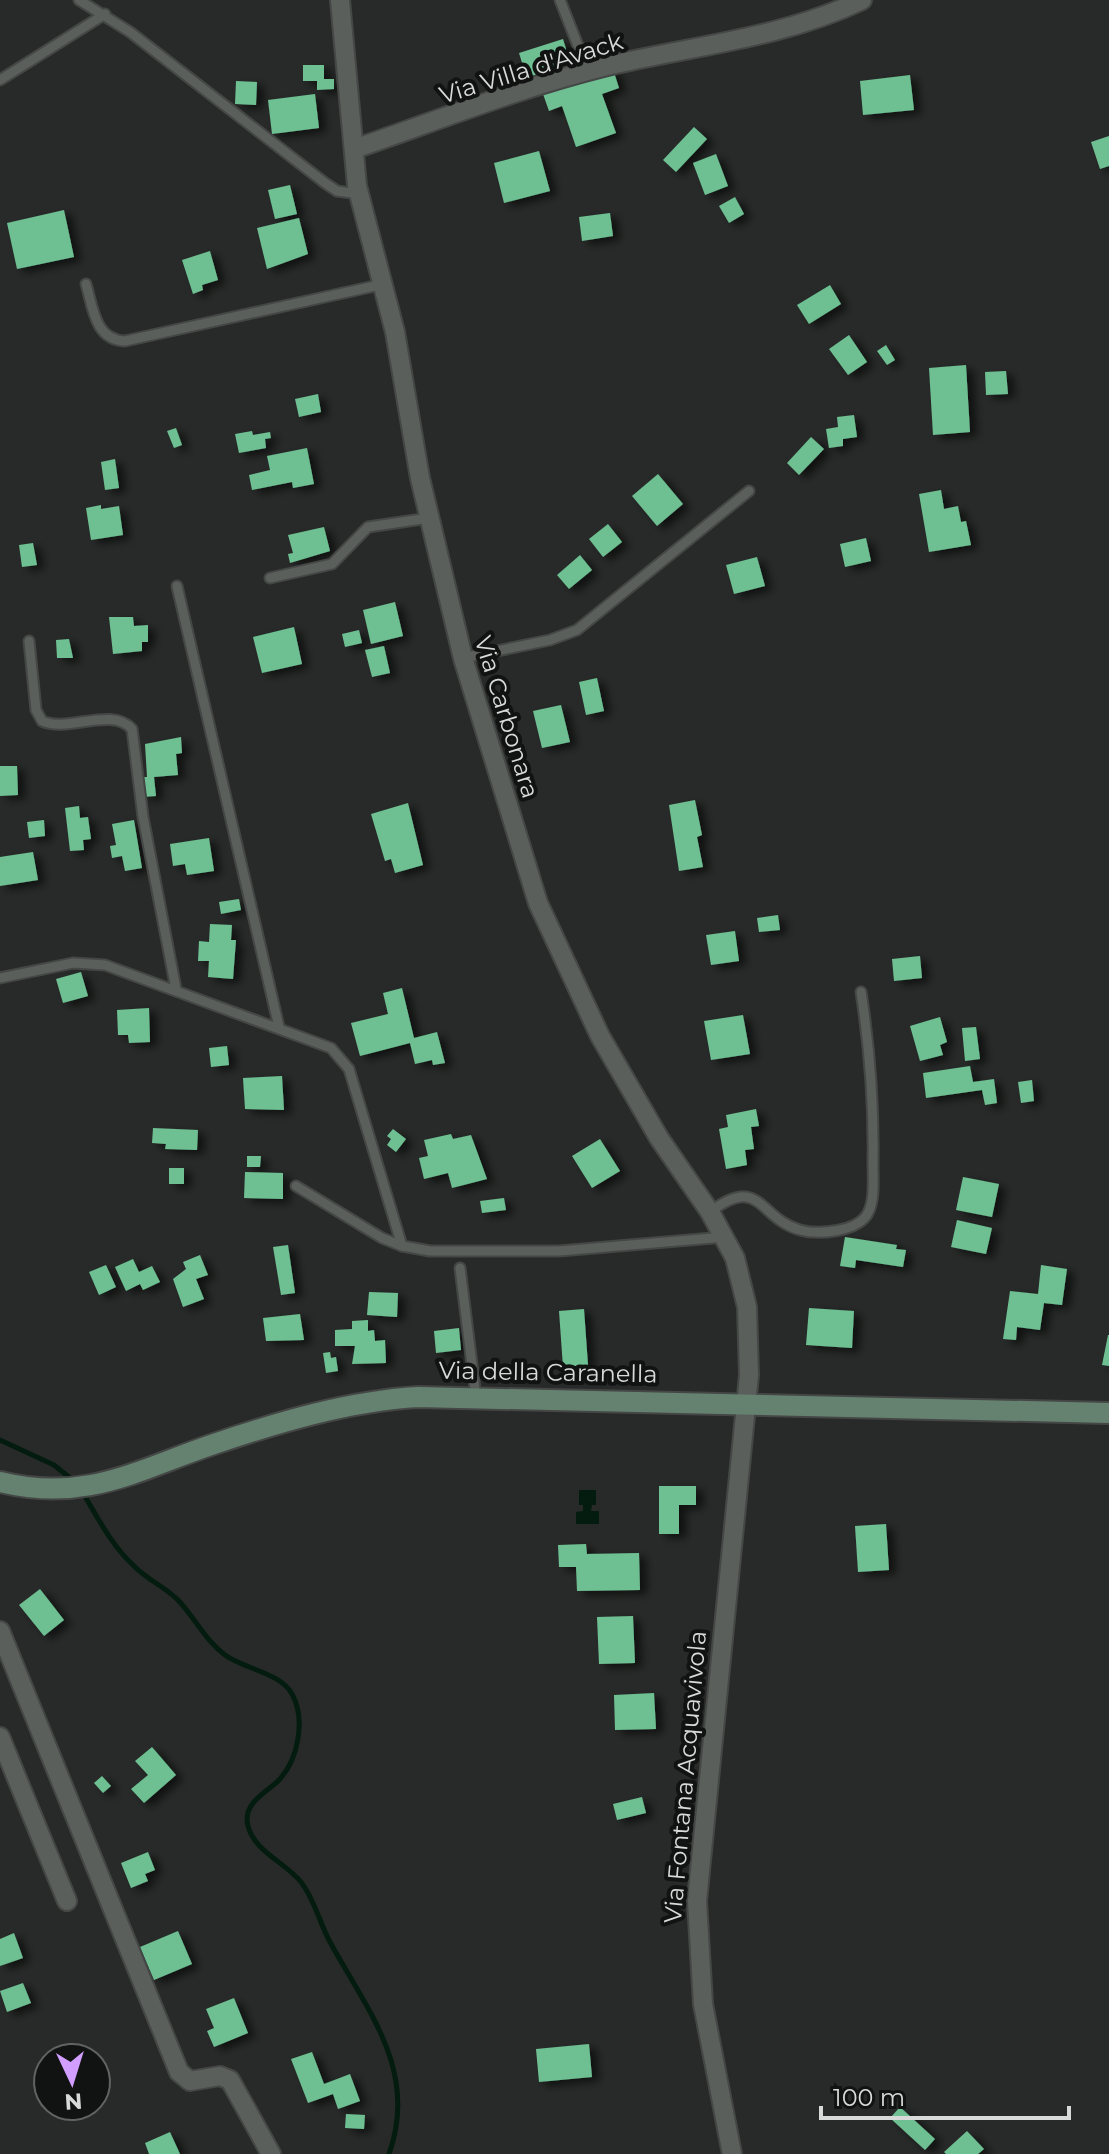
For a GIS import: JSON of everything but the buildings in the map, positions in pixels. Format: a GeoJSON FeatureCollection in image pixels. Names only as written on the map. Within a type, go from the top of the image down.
{"type":"FeatureCollection","features":[{"type":"Feature","properties":{"kind":"main road","name":"Via della Caranella"},"geometry":{"type":"LineString","coordinates":[[0,1482],[47,1488],[85,1487],[123,1479],[227,1440],[393,1398],[745,1402],[1109,1413]]}},
{"type":"Feature","properties":{"kind":"street","name":"Via Carbonara"},"geometry":{"type":"LineString","coordinates":[[340,0],[359,194],[384,284],[429,518],[463,658],[538,903],[600,1036],[659,1138],[710,1212],[738,1266],[747,1307],[750,1359],[745,1402]]}},
{"type":"Feature","properties":{"kind":"street","name":"Via Villa d'Avack"},"geometry":{"type":"LineString","coordinates":[[354,149],[588,71],[740,40],[824,16],[862,0]]}},
{"type":"Feature","properties":{"kind":"street","name":"Via Fontana Acquavivola"},"geometry":{"type":"LineString","coordinates":[[732,2154],[703,2004],[697,1901],[745,1402]]}},
{"type":"Feature","properties":{"kind":"street"},"geometry":{"type":"LineString","coordinates":[[0,1631],[179,2072],[190,2081],[220,2076],[230,2080],[271,2154]]}},
{"type":"Feature","properties":{"kind":"street"},"geometry":{"type":"LineString","coordinates":[[0,1737],[67,1901]]}},
{"type":"Feature","properties":{"kind":"lane"},"geometry":{"type":"LineString","coordinates":[[79,0],[105,14],[325,183],[337,191],[359,194]]}},
{"type":"Feature","properties":{"kind":"lane"},"geometry":{"type":"LineString","coordinates":[[560,0],[588,71]]}},
{"type":"Feature","properties":{"kind":"lane"},"geometry":{"type":"LineString","coordinates":[[0,80],[105,14]]}},
{"type":"Feature","properties":{"kind":"lane"},"geometry":{"type":"LineString","coordinates":[[86,284],[102,332],[111,340],[125,341],[384,284]]}},
{"type":"Feature","properties":{"kind":"lane"},"geometry":{"type":"LineString","coordinates":[[463,658],[558,638],[577,630],[749,491]]}},
{"type":"Feature","properties":{"kind":"lane"},"geometry":{"type":"LineString","coordinates":[[270,578],[332,564],[368,527],[429,518]]}},
{"type":"Feature","properties":{"kind":"lane"},"geometry":{"type":"LineString","coordinates":[[177,586],[279,1027]]}},
{"type":"Feature","properties":{"kind":"lane"},"geometry":{"type":"LineString","coordinates":[[29,641],[36,710],[42,721],[54,725],[117,721],[132,729],[143,817],[176,989]]}},
{"type":"Feature","properties":{"kind":"lane"},"geometry":{"type":"LineString","coordinates":[[0,978],[88,963],[120,969],[331,1048],[346,1063],[402,1246]]}},
{"type":"Feature","properties":{"kind":"lane"},"geometry":{"type":"LineString","coordinates":[[710,1212],[729,1199],[743,1196],[762,1202],[786,1224],[806,1231],[841,1229],[865,1218],[873,1190],[874,1093],[861,992]]}},
{"type":"Feature","properties":{"kind":"lane"},"geometry":{"type":"LineString","coordinates":[[296,1186],[382,1238],[402,1246],[430,1251],[559,1251],[725,1237]]}},
{"type":"Feature","properties":{"kind":"lane"},"geometry":{"type":"LineString","coordinates":[[460,1268],[476,1397]]}},
{"type":"Feature","properties":{"kind":"shaded area"},"geometry":{"type":"Polygon","coordinates":[[[579,1490],[596,1490],[596,1505],[592,1505],[591,1511],[599,1511],[599,1524],[576,1524],[576,1512],[583,1511],[583,1505],[579,1505],[579,1490]]]}},
{"type":"Feature","properties":{"kind":"waterway"},"geometry":{"type":"LineString","coordinates":[[0,1440],[54,1465],[75,1482]]}},
{"type":"Feature","properties":{"kind":"waterway"},"geometry":{"type":"LineString","coordinates":[[83,1493],[119,1550],[140,1572],[178,1600],[218,1649],[233,1660],[280,1681],[292,1694],[299,1715],[295,1750],[280,1779],[252,1804],[247,1818],[248,1826],[263,1850],[295,1875],[306,1889],[330,1942],[385,2042],[398,2095],[397,2124],[389,2154]]}}]}
